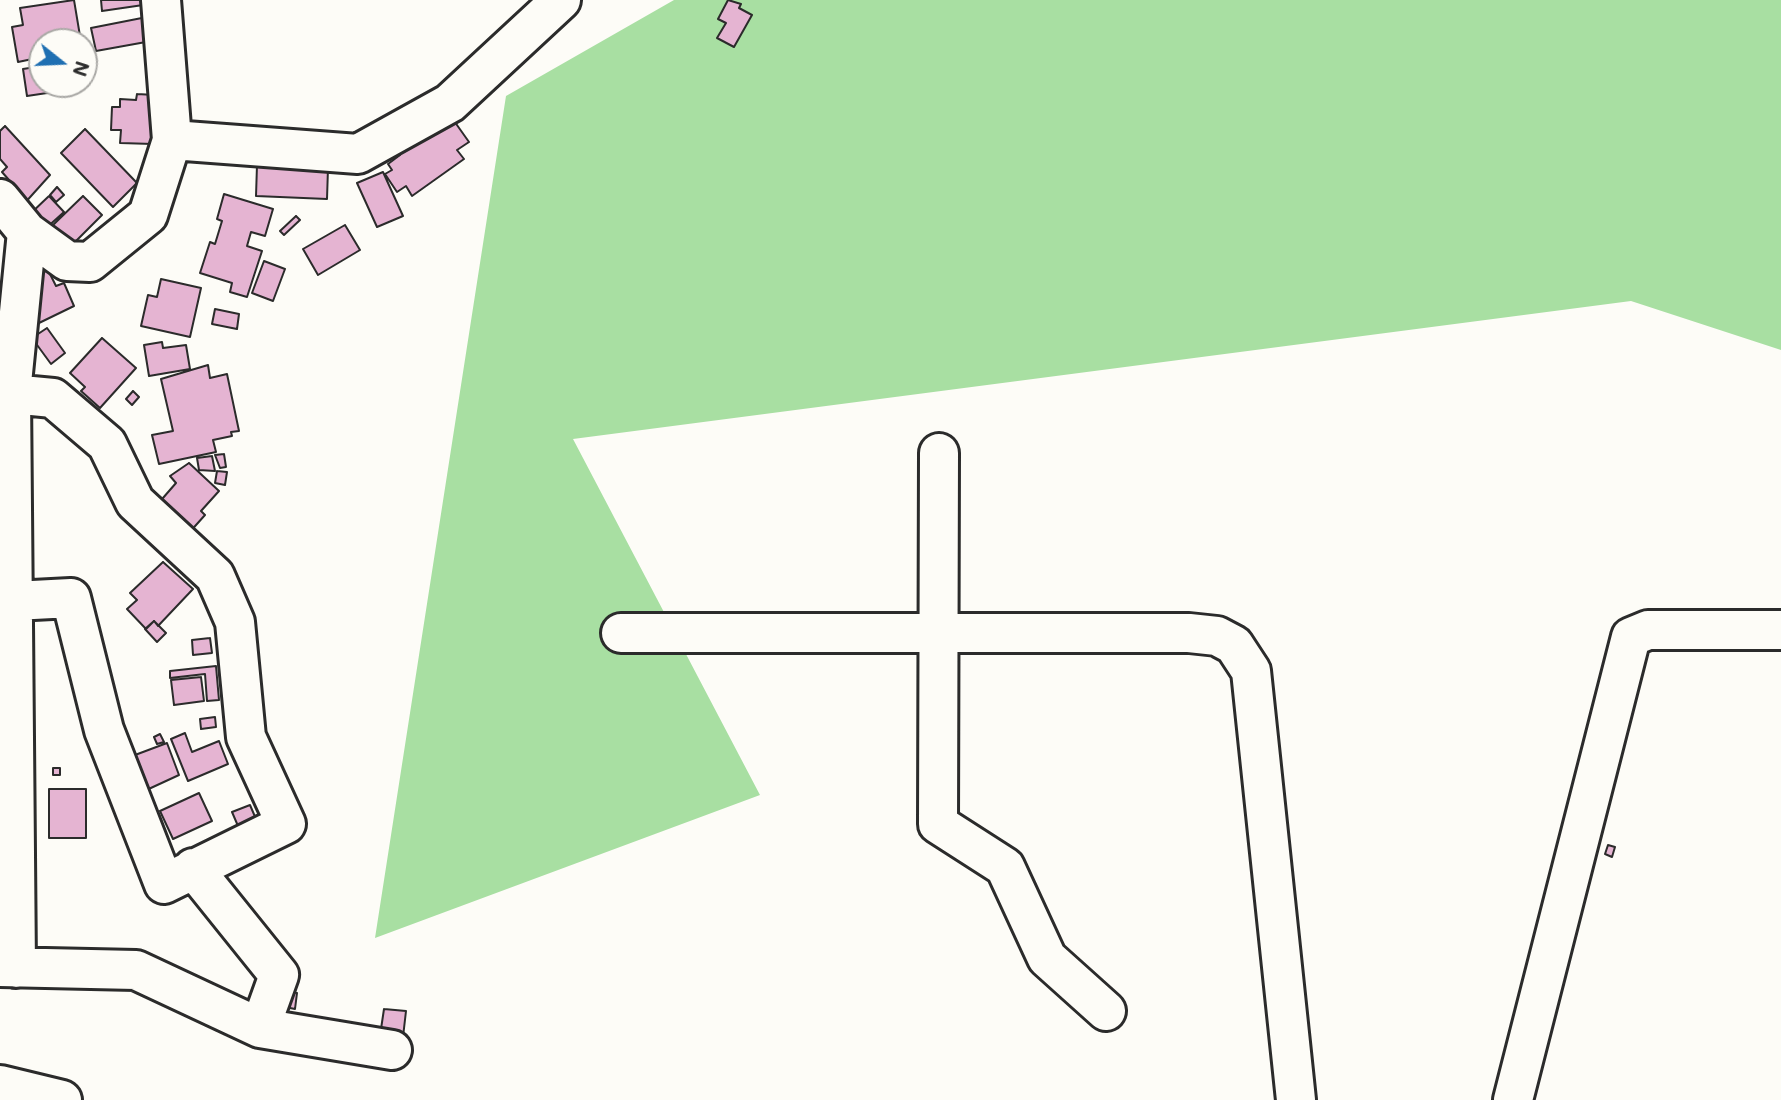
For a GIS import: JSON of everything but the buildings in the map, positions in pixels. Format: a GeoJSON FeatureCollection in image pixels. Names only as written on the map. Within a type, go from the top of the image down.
{"type":"FeatureCollection","features":[{"type":"Feature","properties":{"kind":"street"},"geometry":{"type":"LineString","coordinates":[[0,199],[27,232],[67,261],[90,262],[148,215],[172,140],[161,0]]}},
{"type":"Feature","properties":{"kind":"street"},"geometry":{"type":"LineString","coordinates":[[172,140],[358,154],[450,103],[561,0]]}},
{"type":"Feature","properties":{"kind":"street"},"geometry":{"type":"LineString","coordinates":[[27,232],[5,393],[14,601],[8,967],[136,970],[260,1028],[391,1050]]}},
{"type":"Feature","properties":{"kind":"street"},"geometry":{"type":"LineString","coordinates":[[5,393],[53,398],[107,444],[135,502],[215,576],[235,622],[246,737],[286,824],[164,884],[104,730],[71,598],[14,601]]}},
{"type":"Feature","properties":{"kind":"street"},"geometry":{"type":"LineString","coordinates":[[939,453],[938,824],[1004,867],[1047,958],[1106,1011]]}},
{"type":"Feature","properties":{"kind":"street"},"geometry":{"type":"LineString","coordinates":[[1513,1100],[1631,637],[1648,630],[1781,631]]}},
{"type":"Feature","properties":{"kind":"street"},"geometry":{"type":"LineString","coordinates":[[621,633],[1189,633],[1217,636],[1234,645],[1251,671],[1296,1100]]}},
{"type":"Feature","properties":{"kind":"street"},"geometry":{"type":"LineString","coordinates":[[193,868],[279,975],[260,1028]]}},
{"type":"Feature","properties":{"kind":"street"},"geometry":{"type":"LineString","coordinates":[[0,1085],[62,1100]]}},
{"type":"Feature","properties":{"kind":"green space"},"geometry":{"type":"Polygon","coordinates":[[[674,0],[1781,0],[1781,350],[1631,301],[573,439],[760,795],[375,938],[506,96],[674,0]]]}}]}
